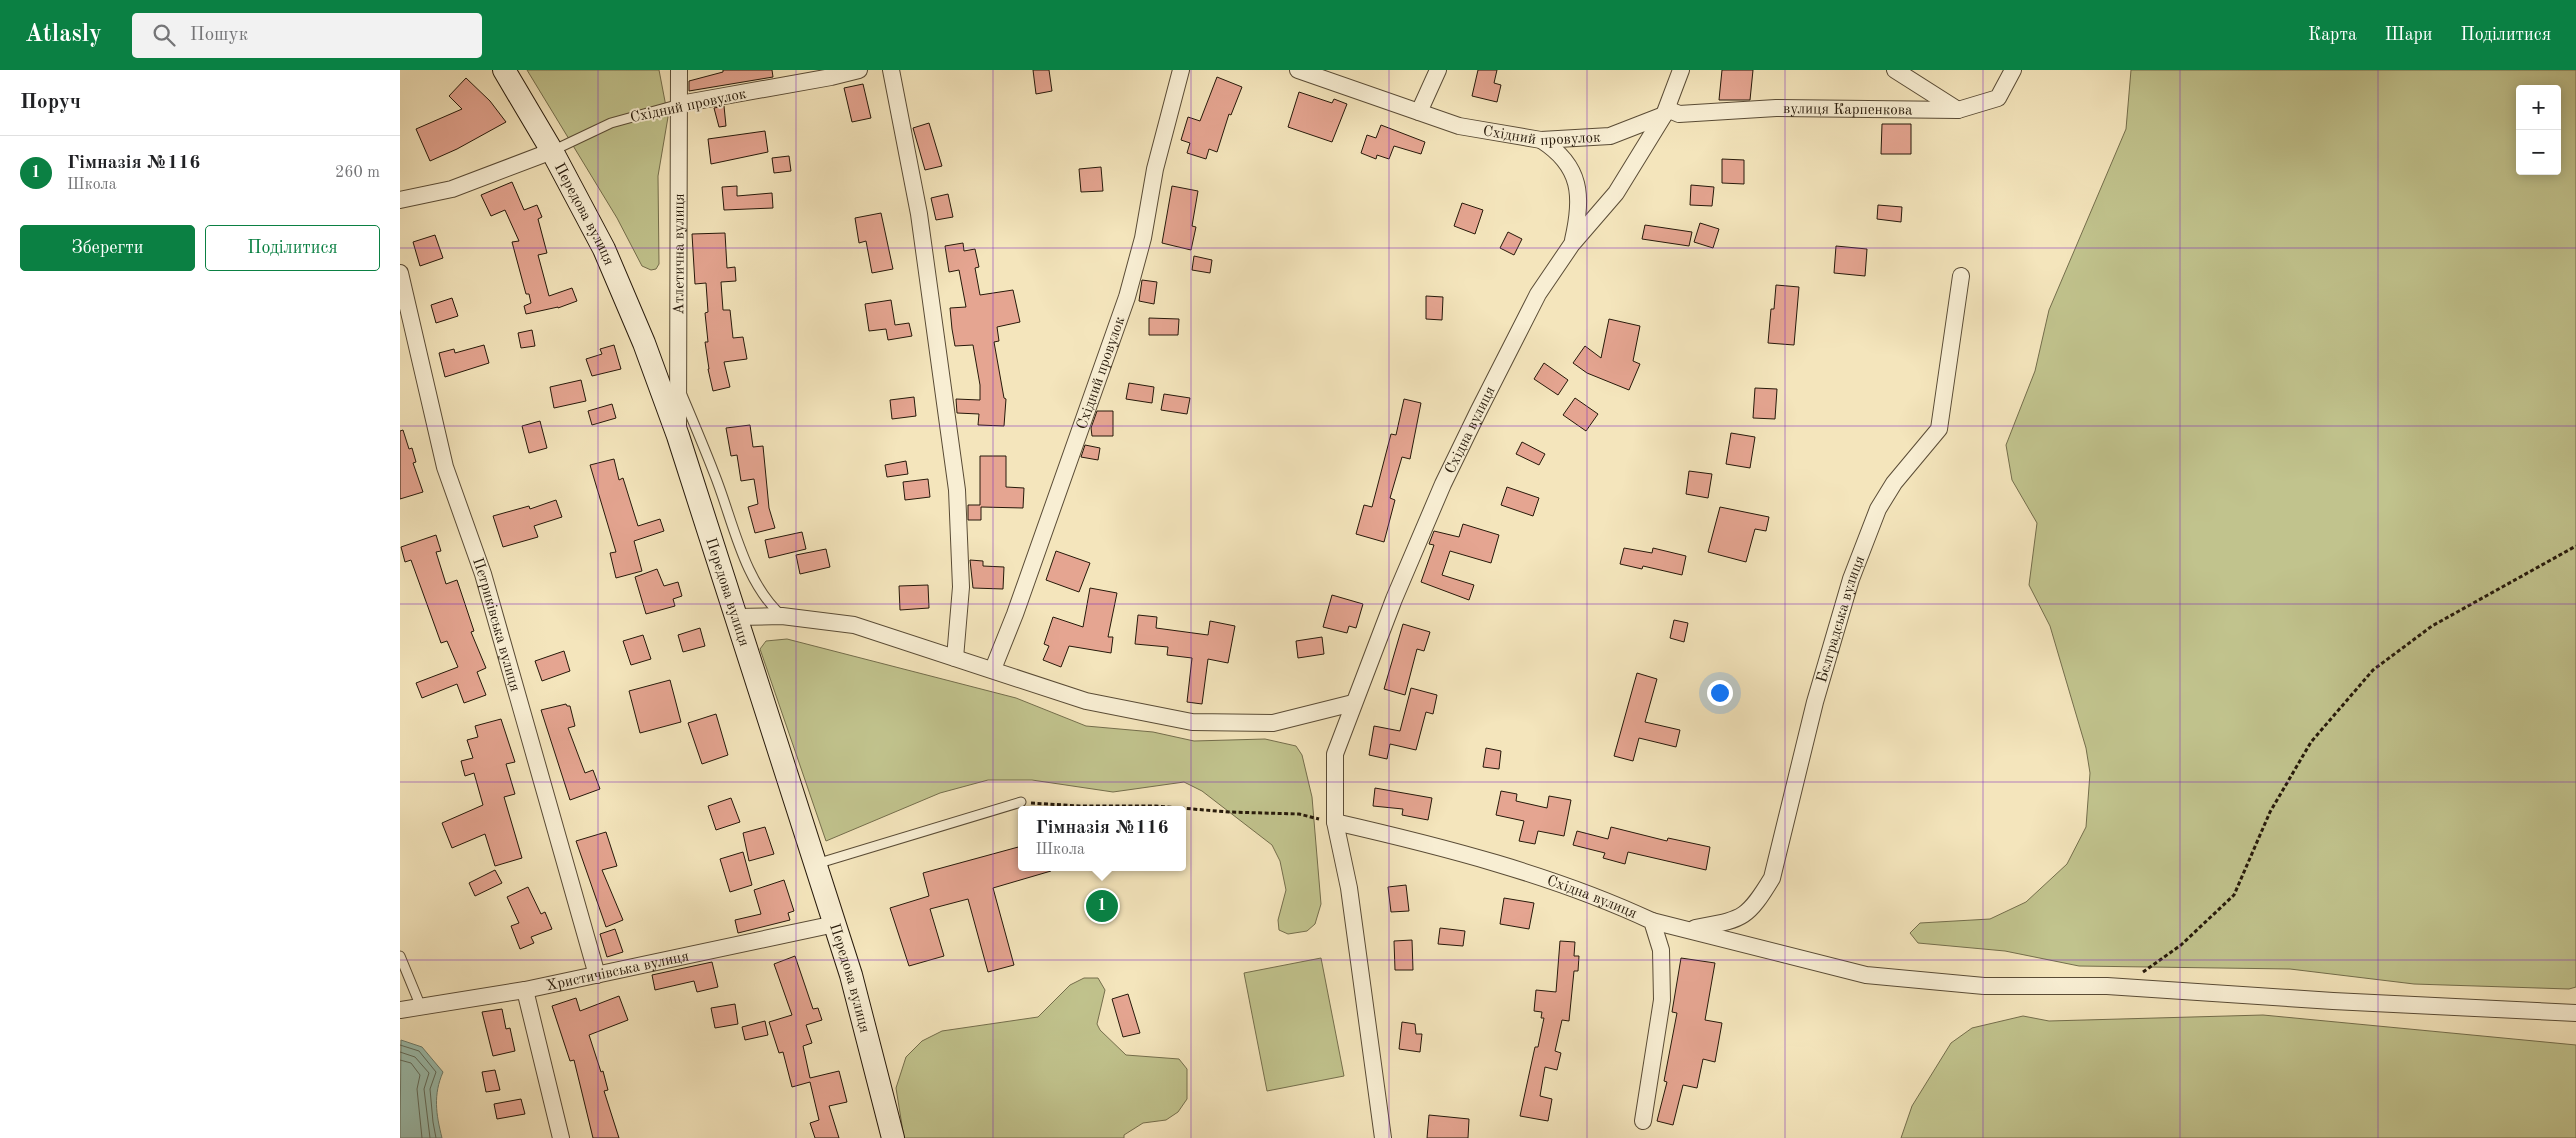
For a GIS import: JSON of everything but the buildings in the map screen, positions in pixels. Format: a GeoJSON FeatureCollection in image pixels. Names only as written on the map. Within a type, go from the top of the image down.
{"type":"FeatureCollection","features":[{"type":"Feature","properties":{"kind":"street","name":"Передова вулиця"},"geometry":{"type":"LineString","coordinates":[[504,70],[552,151],[604,250],[644,343],[678,436],[851,975],[893,1138]]}},
{"type":"Feature","properties":{"kind":"street","name":"Атлетична вулиця"},"geometry":{"type":"LineString","coordinates":[[678,436],[679,70]]}},
{"type":"Feature","properties":{"kind":"street","name":"Східний провулок"},"geometry":{"type":"LineString","coordinates":[[680,104],[831,77],[859,70]]}},
{"type":"Feature","properties":{"kind":"street"},"geometry":{"type":"LineString","coordinates":[[891,70],[919,214],[957,490],[961,587],[955,658]]}},
{"type":"Feature","properties":{"kind":"street","name":"Східний провулок"},"geometry":{"type":"LineString","coordinates":[[993,669],[1015,614],[1127,297],[1143,238],[1155,169],[1181,70]]}},
{"type":"Feature","properties":{"kind":"street","name":"Східний провулок"},"geometry":{"type":"LineString","coordinates":[[1298,70],[1459,126],[1541,140],[1610,136],[1665,112]]}},
{"type":"Feature","properties":{"kind":"street"},"geometry":{"type":"LineString","coordinates":[[1419,112],[1438,70]]}},
{"type":"Feature","properties":{"kind":"street","name":"Східна вулиця"},"geometry":{"type":"LineString","coordinates":[[1384,1138],[1349,888],[1335,822],[1335,754],[1394,599],[1443,484],[1538,294],[1572,244],[1616,193],[1665,112],[1681,70]]}},
{"type":"Feature","properties":{"kind":"street"},"geometry":{"type":"LineString","coordinates":[[1895,70],[1958,110]]}},
{"type":"Feature","properties":{"kind":"street","name":"вулиця Карпенкова"},"geometry":{"type":"LineString","coordinates":[[1665,112],[1678,114],[1776,108],[1958,110],[1998,98],[2013,70]]}},
{"type":"Feature","properties":{"kind":"street"},"geometry":{"type":"LineString","coordinates":[[1541,140],[1560,152],[1571,170],[1578,189],[1579,212],[1572,244]]}},
{"type":"Feature","properties":{"kind":"street"},"geometry":{"type":"LineString","coordinates":[[400,200],[452,189],[552,151]]}},
{"type":"Feature","properties":{"kind":"street","name":"Петриківська вулиця"},"geometry":{"type":"LineString","coordinates":[[400,273],[445,467],[482,574],[597,976]]}},
{"type":"Feature","properties":{"kind":"street","name":"Бєлградська вулиця"},"geometry":{"type":"LineString","coordinates":[[1691,929],[1738,920],[1756,904],[1772,878],[1815,702],[1851,578],[1878,509],[1894,483],[1939,429],[1961,276]]}},
{"type":"Feature","properties":{"kind":"street"},"geometry":{"type":"LineString","coordinates":[[736,617],[782,616],[854,625],[1086,700],[1192,722],[1273,723],[1353,703]]}},
{"type":"Feature","properties":{"kind":"street","name":"Східна вулиця"},"geometry":{"type":"LineString","coordinates":[[1335,822],[1416,840],[1564,886],[1622,906],[1652,921],[1661,950],[1662,1000],[1643,1121]]}},
{"type":"Feature","properties":{"kind":"street"},"geometry":{"type":"LineString","coordinates":[[1652,921],[1691,929],[1866,975],[1984,986],[2121,987],[2333,1001],[2576,1012]]}},
{"type":"Feature","properties":{"kind":"street","name":"Христичівська вулиця"},"geometry":{"type":"LineString","coordinates":[[400,1010],[525,990],[597,976],[835,924]]}},
{"type":"Feature","properties":{"kind":"street"},"geometry":{"type":"LineString","coordinates":[[525,990],[561,1138]]}},
{"type":"Feature","properties":{"kind":"lane","name":"Східний провулок"},"geometry":{"type":"LineString","coordinates":[[552,151],[611,122],[680,104]]}},
{"type":"Feature","properties":{"kind":"lane"},"geometry":{"type":"LineString","coordinates":[[678,383],[745,558],[766,602],[782,616]]}},
{"type":"Feature","properties":{"kind":"lane"},"geometry":{"type":"LineString","coordinates":[[816,864],[1021,802]]}},
{"type":"Feature","properties":{"kind":"lane"},"geometry":{"type":"LineString","coordinates":[[400,956],[421,1007]]}},
{"type":"Feature","properties":{"kind":"path"},"geometry":{"type":"LineString","coordinates":[[2121,987],[2181,945],[2234,895],[2270,812],[2311,742],[2373,670],[2432,626],[2576,546]]}},
{"type":"Feature","properties":{"kind":"path"},"geometry":{"type":"LineString","coordinates":[[1021,802],[1079,806],[1156,806]]}},
{"type":"Feature","properties":{"kind":"path"},"geometry":{"type":"LineString","coordinates":[[1186,808],[1300,814],[1335,822]]}},
{"type":"Feature","properties":{"kind":"green space"},"geometry":{"type":"Polygon","coordinates":[[[527,70],[659,70],[668,117],[658,176],[659,264],[656,269],[651,270],[642,266],[617,218],[527,70]]]}},
{"type":"Feature","properties":{"kind":"green space"},"geometry":{"type":"Polygon","coordinates":[[[2131,70],[2576,70],[2576,987],[2569,989],[2414,984],[2290,969],[2079,966],[2005,951],[1918,943],[1910,933],[1920,923],[1990,919],[2026,902],[2067,864],[2086,827],[2090,773],[2086,748],[2050,626],[2029,585],[2037,523],[2012,480],[2006,445],[2035,371],[2049,310],[2126,129],[2131,70]]]}},
{"type":"Feature","properties":{"kind":"green space"},"geometry":{"type":"Polygon","coordinates":[[[787,639],[1016,698],[1086,726],[1153,732],[1194,741],[1265,739],[1296,746],[1302,755],[1312,797],[1321,904],[1315,924],[1307,931],[1288,934],[1279,930],[1278,920],[1286,890],[1280,861],[1272,845],[1202,791],[1184,782],[1113,792],[1032,780],[988,780],[940,793],[826,841],[760,649],[766,641],[787,639]]]}},
{"type":"Feature","properties":{"kind":"green space"},"geometry":{"type":"Polygon","coordinates":[[[1321,958],[1344,1076],[1267,1091],[1244,973],[1321,958]]]}},
{"type":"Feature","properties":{"kind":"green space"},"geometry":{"type":"Polygon","coordinates":[[[1084,978],[1098,978],[1105,990],[1097,1024],[1100,1030],[1126,1055],[1179,1059],[1187,1069],[1187,1099],[1178,1112],[1166,1120],[1143,1123],[1124,1135],[1124,1138],[904,1138],[896,1088],[906,1057],[922,1041],[942,1031],[1038,1017],[1070,985],[1084,978]]]}},
{"type":"Feature","properties":{"kind":"green space"},"geometry":{"type":"Polygon","coordinates":[[[2263,1015],[2576,1045],[2576,1138],[1901,1138],[1912,1106],[1951,1043],[1972,1028],[2023,1016],[2049,1021],[2263,1015]]]}},
{"type":"Feature","properties":{"kind":"water"},"geometry":{"type":"Polygon","coordinates":[[[401,1040],[422,1047],[443,1072],[436,1105],[442,1138],[400,1138],[401,1040]]]}},
{"type":"Feature","properties":{"kind":"place","name":"Гімназія №116"},"geometry":{"type":"Point","coordinates":[1102,906]}}]}
